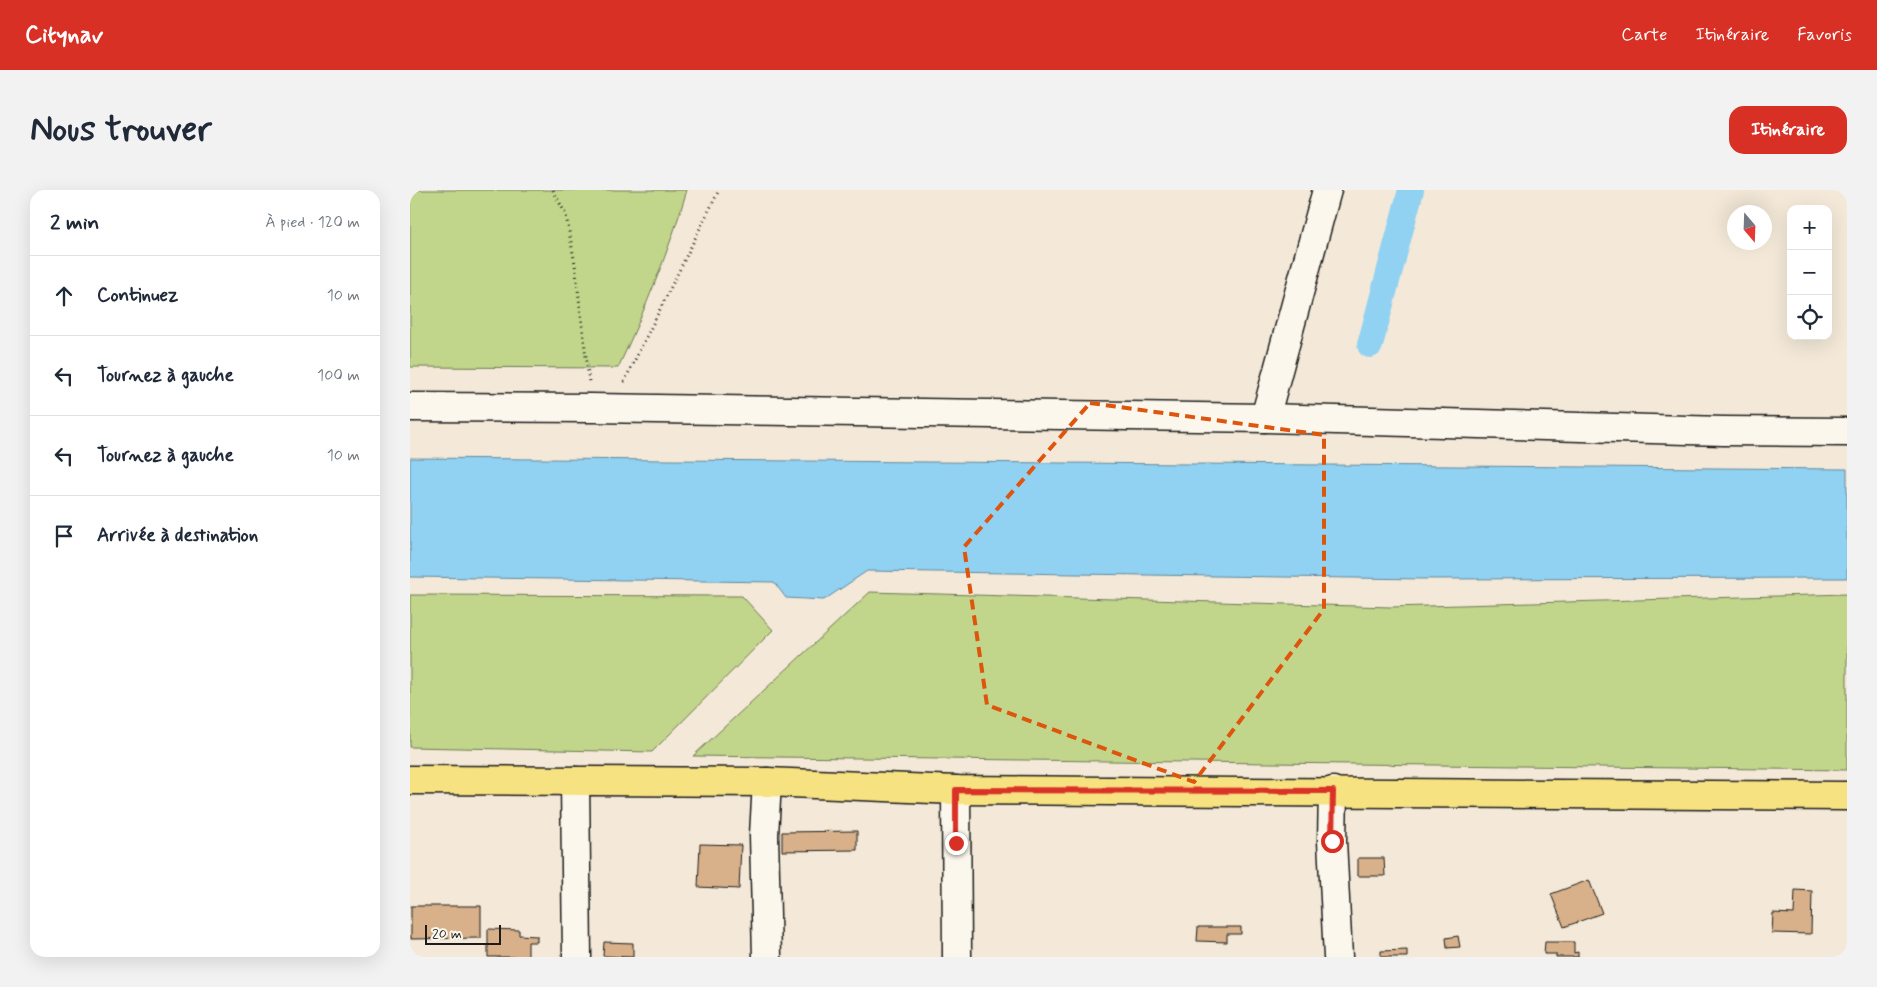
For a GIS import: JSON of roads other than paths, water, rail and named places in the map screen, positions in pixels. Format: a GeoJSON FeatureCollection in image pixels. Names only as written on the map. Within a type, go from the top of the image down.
{"type":"FeatureCollection","features":[{"type":"Feature","properties":{"kind":"main road"},"geometry":{"type":"LineString","coordinates":[[410,780],[766,782],[956,790],[1333,791],[1847,796]]}},
{"type":"Feature","properties":{"kind":"street"},"geometry":{"type":"LineString","coordinates":[[1265,418],[1327,190]]}},
{"type":"Feature","properties":{"kind":"street"},"geometry":{"type":"LineString","coordinates":[[410,407],[1265,418],[1723,432],[1847,432]]}},
{"type":"Feature","properties":{"kind":"street"},"geometry":{"type":"LineString","coordinates":[[575,781],[577,957]]}},
{"type":"Feature","properties":{"kind":"street"},"geometry":{"type":"LineString","coordinates":[[766,782],[764,835],[766,957]]}},
{"type":"Feature","properties":{"kind":"street"},"geometry":{"type":"LineString","coordinates":[[956,790],[957,957]]}},
{"type":"Feature","properties":{"kind":"street"},"geometry":{"type":"LineString","coordinates":[[1333,791],[1332,841],[1338,957]]}},
{"type":"Feature","properties":{"kind":"water"},"geometry":{"type":"Polygon","coordinates":[[[410,458],[1847,469],[1847,578],[1422,579],[867,571],[824,600],[786,598],[774,582],[410,577],[410,458]]]}},
{"type":"Feature","properties":{"kind":"waterway"},"geometry":{"type":"LineString","coordinates":[[1370,345],[1411,190]]}}]}
